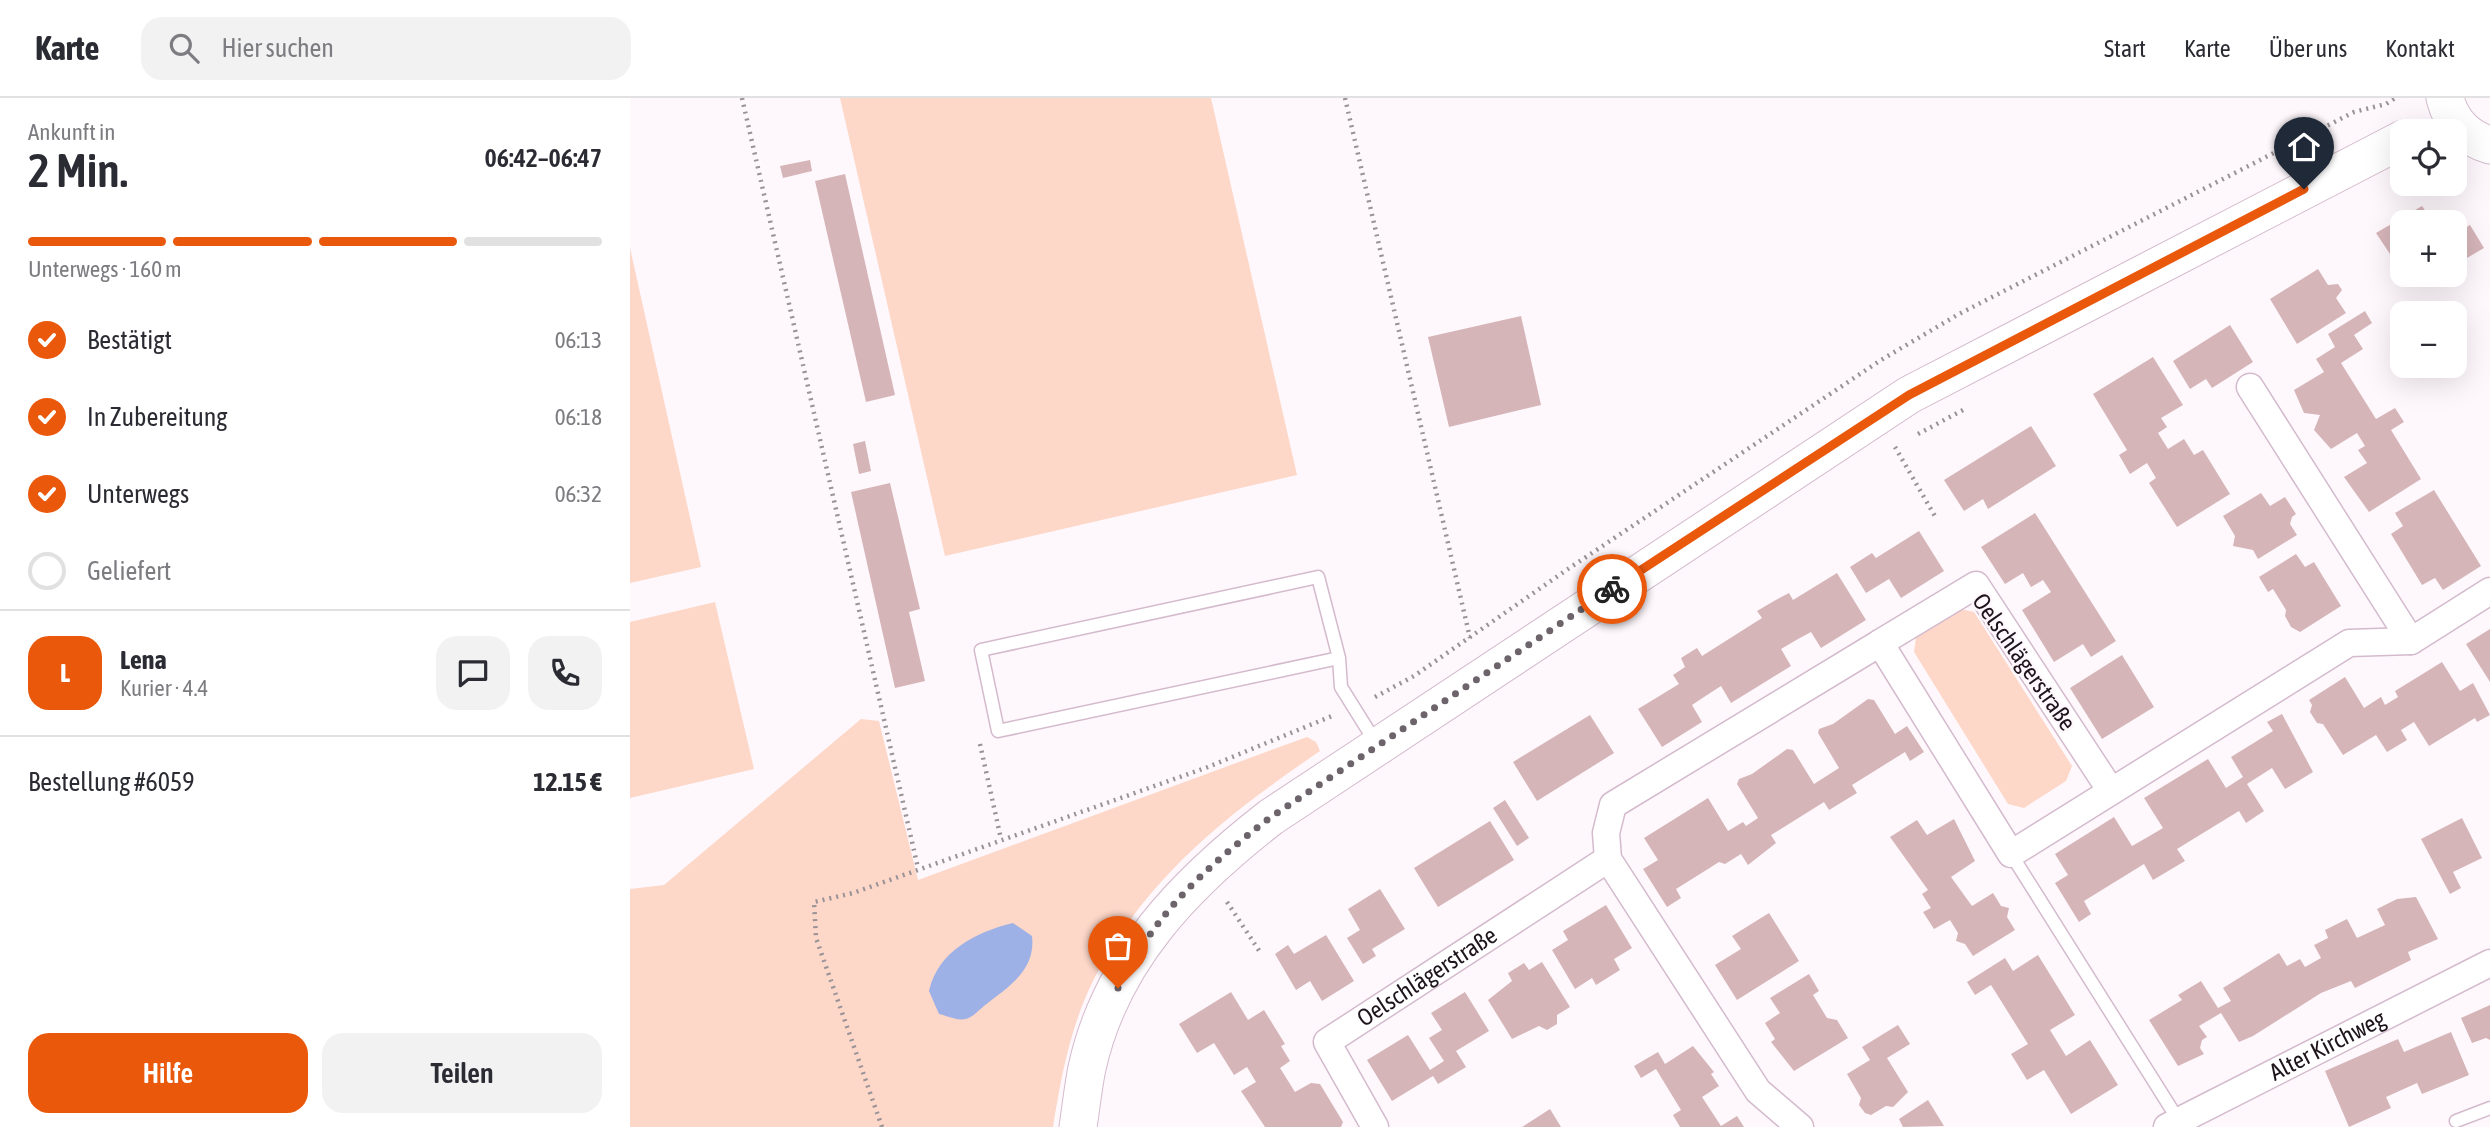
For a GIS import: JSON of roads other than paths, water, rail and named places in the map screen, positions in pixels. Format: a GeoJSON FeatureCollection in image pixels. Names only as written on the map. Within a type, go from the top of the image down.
{"type":"FeatureCollection","features":[{"type":"Feature","properties":{"kind":"street"},"geometry":{"type":"LineString","coordinates":[[2431,119],[2447,105],[2467,134],[2490,145]]}},
{"type":"Feature","properties":{"kind":"street"},"geometry":{"type":"LineString","coordinates":[[1079,1127],[1087,1067],[1108,1007],[1154,926],[1226,852],[1271,817],[1909,395],[2390,146]]}},
{"type":"Feature","properties":{"kind":"street"},"geometry":{"type":"LineString","coordinates":[[2249,387],[2411,642]]}},
{"type":"Feature","properties":{"kind":"street","name":"Oelschlägerstraße"},"geometry":{"type":"LineString","coordinates":[[1375,1127],[1327,1042],[1608,859],[1606,833],[1613,805],[1976,585],[2111,791]]}},
{"type":"Feature","properties":{"kind":"street"},"geometry":{"type":"LineString","coordinates":[[1880,643],[2011,854],[2349,643],[2411,642],[2490,591]]}},
{"type":"Feature","properties":{"kind":"street"},"geometry":{"type":"LineString","coordinates":[[1608,859],[1758,1091],[1800,1127]]}},
{"type":"Feature","properties":{"kind":"street","name":"Alter Kirchweg"},"geometry":{"type":"LineString","coordinates":[[2176,1125],[2490,963]]}},
{"type":"Feature","properties":{"kind":"lane"},"geometry":{"type":"LineString","coordinates":[[1339,658],[998,731],[981,650],[1318,577],[1339,658],[1341,687],[1378,746]]}},
{"type":"Feature","properties":{"kind":"lane"},"geometry":{"type":"LineString","coordinates":[[2011,854],[2176,1125]]}},
{"type":"Feature","properties":{"kind":"lane"},"geometry":{"type":"LineString","coordinates":[[2456,1121],[2490,1108]]}},
{"type":"Feature","properties":{"kind":"water"},"geometry":{"type":"Polygon","coordinates":[[[1013,923],[1032,936],[1030,959],[1025,969],[1002,992],[969,1018],[959,1019],[939,1014],[929,991],[941,965],[960,945],[1013,923]]]}}]}
